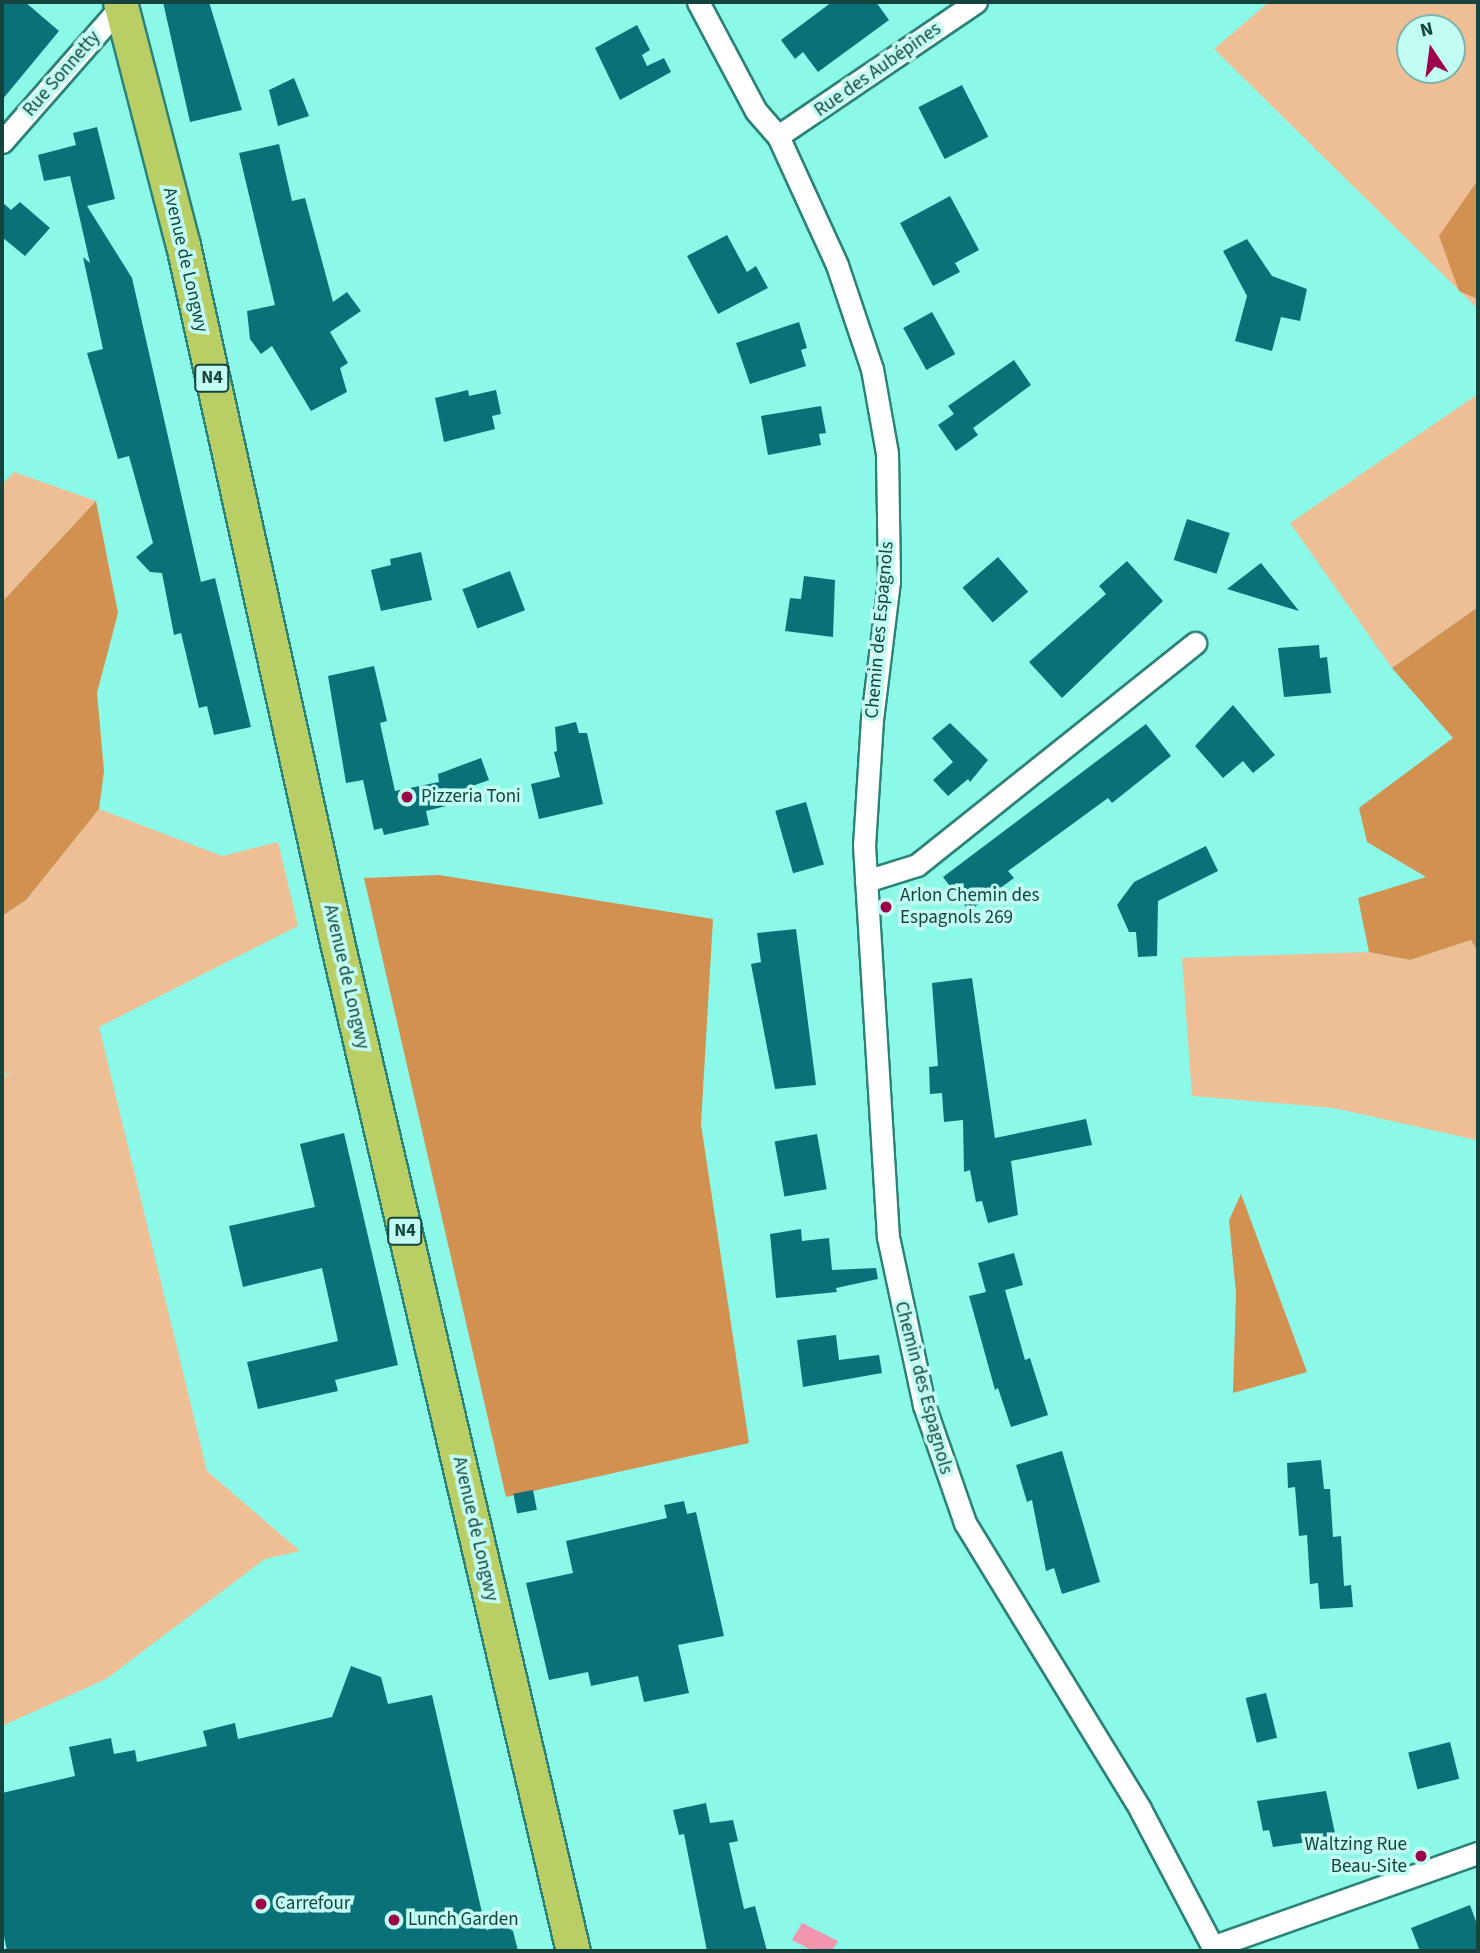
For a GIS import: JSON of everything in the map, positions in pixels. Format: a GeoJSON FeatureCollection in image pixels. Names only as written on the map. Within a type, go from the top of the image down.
{"type":"FeatureCollection","features":[{"type":"Feature","properties":{"kind":"main road","name":"Avenue de Longwy"},"geometry":{"type":"LineString","coordinates":[[121,4],[183,245],[337,942],[573,1951]]}},
{"type":"Feature","properties":{"kind":"street","name":"Chemin des Espagnols"},"geometry":{"type":"LineString","coordinates":[[698,2],[756,111],[778,136],[852,302],[872,369],[887,453],[889,581],[869,758],[866,881],[888,1237],[901,1307],[935,1443],[965,1523],[1140,1810],[1214,1949]]}},
{"type":"Feature","properties":{"kind":"street","name":"Rue des Aubépines"},"geometry":{"type":"LineString","coordinates":[[778,136],[976,2]]}},
{"type":"Feature","properties":{"kind":"street","name":"Rue Sonnetty"},"geometry":{"type":"LineString","coordinates":[[2,142],[121,4]]}},
{"type":"Feature","properties":{"kind":"street"},"geometry":{"type":"LineString","coordinates":[[866,881],[901,874],[916,865],[1195,643]]}},
{"type":"Feature","properties":{"kind":"street"},"geometry":{"type":"LineString","coordinates":[[1214,1949],[1478,1853]]}},
{"type":"Feature","properties":{"kind":"shaded area"},"geometry":{"type":"Polygon","coordinates":[[[1269,2],[1478,2],[1478,309],[1214,49],[1269,2]]]}},
{"type":"Feature","properties":{"kind":"shaded area"},"geometry":{"type":"Polygon","coordinates":[[[1478,180],[1478,299],[1459,291],[1439,236],[1478,180]]]}},
{"type":"Feature","properties":{"kind":"shaded area"},"geometry":{"type":"Polygon","coordinates":[[[1478,394],[1478,607],[1392,668],[1290,523],[1478,394]]]}},
{"type":"Feature","properties":{"kind":"shaded area"},"geometry":{"type":"Polygon","coordinates":[[[14,472],[96,501],[2,602],[2,485],[14,472]]]}},
{"type":"Feature","properties":{"kind":"shaded area"},"geometry":{"type":"Polygon","coordinates":[[[96,501],[118,613],[97,693],[104,771],[99,809],[26,900],[2,916],[2,602],[96,501]]]}},
{"type":"Feature","properties":{"kind":"shaded area"},"geometry":{"type":"Polygon","coordinates":[[[1478,607],[1478,952],[1471,940],[1410,960],[1369,952],[1358,898],[1426,877],[1367,842],[1359,808],[1453,738],[1392,668],[1478,607]]]}},
{"type":"Feature","properties":{"kind":"shaded area"},"geometry":{"type":"Polygon","coordinates":[[[99,809],[222,856],[278,842],[298,926],[99,1027],[207,1471],[300,1551],[265,1559],[106,1679],[2,1726],[2,1078],[12,1072],[2,1076],[2,916],[26,900],[99,809]]]}},
{"type":"Feature","properties":{"kind":"shaded area"},"geometry":{"type":"Polygon","coordinates":[[[439,875],[713,919],[701,1124],[749,1443],[506,1497],[364,878],[439,875]]]}},
{"type":"Feature","properties":{"kind":"shaded area"},"geometry":{"type":"Polygon","coordinates":[[[1471,940],[1478,952],[1476,1140],[1334,1108],[1192,1096],[1182,958],[1369,952],[1410,960],[1471,940]]]}},
{"type":"Feature","properties":{"kind":"shaded area"},"geometry":{"type":"Polygon","coordinates":[[[1241,1194],[1307,1372],[1233,1393],[1236,1293],[1229,1220],[1241,1194]]]}},
{"type":"Feature","properties":{"kind":"shaded area"},"geometry":{"type":"Polygon","coordinates":[[[802,1923],[838,1941],[832,1951],[813,1951],[792,1940],[802,1923]]]}},
{"type":"Feature","properties":{"kind":"building"},"geometry":{"type":"Polygon","coordinates":[[[2,2],[25,2],[59,31],[2,100],[2,2]]]}},
{"type":"Feature","properties":{"kind":"building"},"geometry":{"type":"Polygon","coordinates":[[[163,2],[209,2],[242,110],[190,122],[163,2]]]}},
{"type":"Feature","properties":{"kind":"building"},"geometry":{"type":"Polygon","coordinates":[[[832,2],[876,2],[889,20],[818,72],[803,52],[795,59],[781,40],[832,2]]]}},
{"type":"Feature","properties":{"kind":"building"},"geometry":{"type":"Polygon","coordinates":[[[637,25],[650,50],[642,55],[647,66],[664,58],[671,72],[620,100],[595,48],[637,25]]]}},
{"type":"Feature","properties":{"kind":"building"},"geometry":{"type":"Polygon","coordinates":[[[294,78],[309,116],[278,126],[269,90],[294,78]]]}},
{"type":"Feature","properties":{"kind":"building"},"geometry":{"type":"Polygon","coordinates":[[[962,85],[988,137],[945,159],[918,107],[962,85]]]}},
{"type":"Feature","properties":{"kind":"building"},"geometry":{"type":"Polygon","coordinates":[[[97,127],[115,199],[87,206],[132,278],[201,582],[215,578],[251,727],[214,735],[207,706],[199,708],[181,633],[174,635],[162,573],[150,572],[136,557],[153,543],[129,456],[118,459],[87,353],[103,349],[83,257],[90,263],[70,176],[44,181],[38,155],[76,145],[73,133],[97,127]]]}},
{"type":"Feature","properties":{"kind":"building"},"geometry":{"type":"Polygon","coordinates":[[[279,144],[292,201],[305,198],[333,302],[347,292],[361,311],[330,332],[348,363],[340,368],[347,392],[311,411],[272,346],[261,354],[250,339],[247,311],[275,305],[239,153],[279,144]]]}},
{"type":"Feature","properties":{"kind":"building"},"geometry":{"type":"Polygon","coordinates":[[[950,196],[979,250],[955,263],[960,272],[933,286],[900,223],[950,196]]]}},
{"type":"Feature","properties":{"kind":"building"},"geometry":{"type":"Polygon","coordinates":[[[2,202],[11,210],[20,202],[50,228],[25,256],[2,237],[2,202]]]}},
{"type":"Feature","properties":{"kind":"building"},"geometry":{"type":"Polygon","coordinates":[[[727,235],[747,272],[756,266],[768,288],[718,314],[687,256],[727,235]]]}},
{"type":"Feature","properties":{"kind":"building"},"geometry":{"type":"Polygon","coordinates":[[[1247,239],[1272,276],[1307,289],[1300,321],[1281,317],[1272,351],[1235,341],[1247,296],[1223,251],[1247,239]]]}},
{"type":"Feature","properties":{"kind":"building"},"geometry":{"type":"Polygon","coordinates":[[[932,312],[955,354],[926,370],[903,328],[932,312]]]}},
{"type":"Feature","properties":{"kind":"building"},"geometry":{"type":"Polygon","coordinates":[[[799,322],[807,348],[801,350],[806,366],[750,384],[736,343],[799,322]]]}},
{"type":"Feature","properties":{"kind":"building"},"geometry":{"type":"Polygon","coordinates":[[[1014,360],[1031,385],[973,428],[978,435],[956,451],[938,425],[954,414],[948,406],[1014,360]]]}},
{"type":"Feature","properties":{"kind":"building"},"geometry":{"type":"Polygon","coordinates":[[[468,390],[469,396],[496,390],[501,414],[492,416],[495,429],[444,442],[435,398],[468,390]]]}},
{"type":"Feature","properties":{"kind":"building"},"geometry":{"type":"Polygon","coordinates":[[[821,406],[826,433],[819,434],[821,445],[768,455],[761,416],[821,406]]]}},
{"type":"Feature","properties":{"kind":"building"},"geometry":{"type":"Polygon","coordinates":[[[1187,519],[1230,533],[1217,574],[1174,560],[1187,519]]]}},
{"type":"Feature","properties":{"kind":"building"},"geometry":{"type":"Polygon","coordinates":[[[421,552],[432,600],[381,611],[371,570],[391,565],[390,559],[421,552]]]}},
{"type":"Feature","properties":{"kind":"building"},"geometry":{"type":"Polygon","coordinates":[[[998,557],[1028,592],[993,623],[963,588],[998,557]]]}},
{"type":"Feature","properties":{"kind":"building"},"geometry":{"type":"Polygon","coordinates":[[[1127,561],[1163,601],[1062,698],[1029,662],[1106,594],[1099,586],[1127,561]]]}},
{"type":"Feature","properties":{"kind":"building"},"geometry":{"type":"Polygon","coordinates":[[[1261,563],[1299,611],[1227,589],[1261,563]]]}},
{"type":"Feature","properties":{"kind":"building"},"geometry":{"type":"Polygon","coordinates":[[[510,571],[525,610],[477,628],[462,589],[510,571]]]}},
{"type":"Feature","properties":{"kind":"building"},"geometry":{"type":"Polygon","coordinates":[[[804,576],[835,580],[833,637],[785,631],[790,598],[801,599],[804,576]]]}},
{"type":"Feature","properties":{"kind":"building"},"geometry":{"type":"Polygon","coordinates":[[[1319,645],[1320,658],[1327,657],[1331,693],[1284,697],[1278,648],[1319,645]]]}},
{"type":"Feature","properties":{"kind":"building"},"geometry":{"type":"Polygon","coordinates":[[[374,666],[387,721],[380,723],[395,791],[439,782],[438,774],[481,758],[489,780],[444,796],[446,806],[426,811],[429,825],[384,835],[382,828],[374,830],[363,780],[346,783],[328,676],[374,666]]]}},
{"type":"Feature","properties":{"kind":"building"},"geometry":{"type":"Polygon","coordinates":[[[1233,705],[1275,755],[1253,773],[1243,761],[1223,778],[1195,746],[1233,705]]]}},
{"type":"Feature","properties":{"kind":"building"},"geometry":{"type":"Polygon","coordinates":[[[576,722],[579,733],[587,733],[603,804],[539,819],[531,784],[560,777],[554,752],[557,751],[555,727],[576,722]]]}},
{"type":"Feature","properties":{"kind":"building"},"geometry":{"type":"Polygon","coordinates":[[[950,723],[988,760],[970,782],[968,779],[948,796],[933,780],[953,762],[932,738],[950,723]]]}},
{"type":"Feature","properties":{"kind":"building"},"geometry":{"type":"Polygon","coordinates":[[[1146,724],[1171,756],[1112,803],[1108,798],[1008,871],[1014,878],[969,911],[943,877],[1146,724]]]}},
{"type":"Feature","properties":{"kind":"building"},"geometry":{"type":"Polygon","coordinates":[[[806,802],[824,864],[793,873],[775,811],[806,802]]]}},
{"type":"Feature","properties":{"kind":"building"},"geometry":{"type":"Polygon","coordinates":[[[1206,846],[1218,871],[1158,901],[1157,956],[1138,957],[1136,932],[1129,932],[1117,905],[1134,882],[1206,846]]]}},
{"type":"Feature","properties":{"kind":"building"},"geometry":{"type":"Polygon","coordinates":[[[796,929],[816,1085],[775,1089],[751,964],[761,962],[757,933],[796,929]]]}},
{"type":"Feature","properties":{"kind":"building"},"geometry":{"type":"Polygon","coordinates":[[[972,978],[995,1138],[1086,1119],[1092,1145],[1011,1161],[1018,1215],[988,1223],[982,1201],[976,1202],[970,1170],[964,1172],[963,1120],[944,1122],[942,1093],[930,1094],[929,1067],[938,1066],[932,983],[972,978]]]}},
{"type":"Feature","properties":{"kind":"building"},"geometry":{"type":"Polygon","coordinates":[[[344,1133],[398,1365],[335,1380],[338,1391],[258,1409],[247,1362],[338,1341],[322,1268],[243,1287],[229,1226],[315,1207],[300,1144],[344,1133]]]}},
{"type":"Feature","properties":{"kind":"building"},"geometry":{"type":"Polygon","coordinates":[[[817,1134],[827,1189],[784,1197],[775,1141],[817,1134]]]}},
{"type":"Feature","properties":{"kind":"building"},"geometry":{"type":"Polygon","coordinates":[[[801,1229],[802,1241],[829,1238],[832,1270],[876,1268],[878,1279],[836,1288],[837,1292],[776,1298],[770,1234],[801,1229]]]}},
{"type":"Feature","properties":{"kind":"building"},"geometry":{"type":"Polygon","coordinates":[[[1014,1253],[1023,1285],[1005,1290],[1025,1360],[1030,1358],[1048,1415],[1011,1427],[998,1388],[995,1390],[969,1296],[986,1292],[978,1263],[1014,1253]]]}},
{"type":"Feature","properties":{"kind":"building"},"geometry":{"type":"Polygon","coordinates":[[[836,1335],[839,1360],[879,1355],[882,1373],[803,1387],[797,1340],[836,1335]]]}},
{"type":"Feature","properties":{"kind":"building"},"geometry":{"type":"Polygon","coordinates":[[[1062,1451],[1100,1582],[1062,1594],[1054,1568],[1046,1571],[1032,1500],[1027,1502],[1016,1465],[1062,1451]]]}},
{"type":"Feature","properties":{"kind":"building"},"geometry":{"type":"Polygon","coordinates":[[[1321,1460],[1324,1489],[1330,1489],[1333,1537],[1341,1536],[1344,1586],[1351,1585],[1353,1607],[1320,1609],[1318,1583],[1310,1584],[1307,1535],[1299,1536],[1295,1487],[1288,1488],[1287,1463],[1321,1460]]]}},
{"type":"Feature","properties":{"kind":"building"},"geometry":{"type":"Polygon","coordinates":[[[533,1490],[537,1510],[517,1513],[513,1494],[533,1490]]]}},
{"type":"Feature","properties":{"kind":"building"},"geometry":{"type":"Polygon","coordinates":[[[684,1501],[687,1514],[696,1512],[724,1636],[678,1645],[689,1693],[644,1702],[638,1676],[591,1686],[588,1672],[549,1680],[526,1583],[573,1573],[566,1541],[667,1518],[664,1505],[684,1501]]]}},
{"type":"Feature","properties":{"kind":"building"},"geometry":{"type":"Polygon","coordinates":[[[351,1666],[381,1677],[388,1704],[432,1695],[486,1930],[505,1926],[513,1931],[518,1951],[7,1951],[2,1926],[2,1793],[75,1776],[69,1747],[111,1738],[114,1754],[135,1750],[137,1762],[207,1746],[203,1731],[235,1723],[238,1739],[332,1717],[351,1666]]]}},
{"type":"Feature","properties":{"kind":"building"},"geometry":{"type":"Polygon","coordinates":[[[1266,1693],[1277,1738],[1257,1743],[1246,1698],[1266,1693]]]}},
{"type":"Feature","properties":{"kind":"building"},"geometry":{"type":"Polygon","coordinates":[[[1450,1742],[1459,1779],[1417,1789],[1408,1752],[1450,1742]]]}},
{"type":"Feature","properties":{"kind":"building"},"geometry":{"type":"Polygon","coordinates":[[[1326,1791],[1336,1838],[1273,1847],[1269,1830],[1263,1831],[1257,1801],[1326,1791]]]}},
{"type":"Feature","properties":{"kind":"building"},"geometry":{"type":"Polygon","coordinates":[[[706,1803],[710,1823],[733,1820],[738,1841],[729,1843],[744,1909],[755,1906],[767,1951],[707,1951],[684,1834],[679,1835],[673,1810],[706,1803]]]}},
{"type":"Feature","properties":{"kind":"building"},"geometry":{"type":"Polygon","coordinates":[[[1470,1905],[1478,1927],[1478,1951],[1420,1951],[1411,1928],[1470,1905]]]}},
{"type":"Feature","properties":{"kind":"place","name":"Pizzeria Toni"},"geometry":{"type":"Point","coordinates":[407,797]}},
{"type":"Feature","properties":{"kind":"place","name":"Arlon Chemin des Espagnols 269"},"geometry":{"type":"Point","coordinates":[886,907]}},
{"type":"Feature","properties":{"kind":"place","name":"Waltzing Rue Beau-Site"},"geometry":{"type":"Point","coordinates":[1421,1856]}},
{"type":"Feature","properties":{"kind":"place","name":"Carrefour"},"geometry":{"type":"Point","coordinates":[261,1904]}},
{"type":"Feature","properties":{"kind":"place","name":"Lunch Garden"},"geometry":{"type":"Point","coordinates":[394,1920]}}]}
